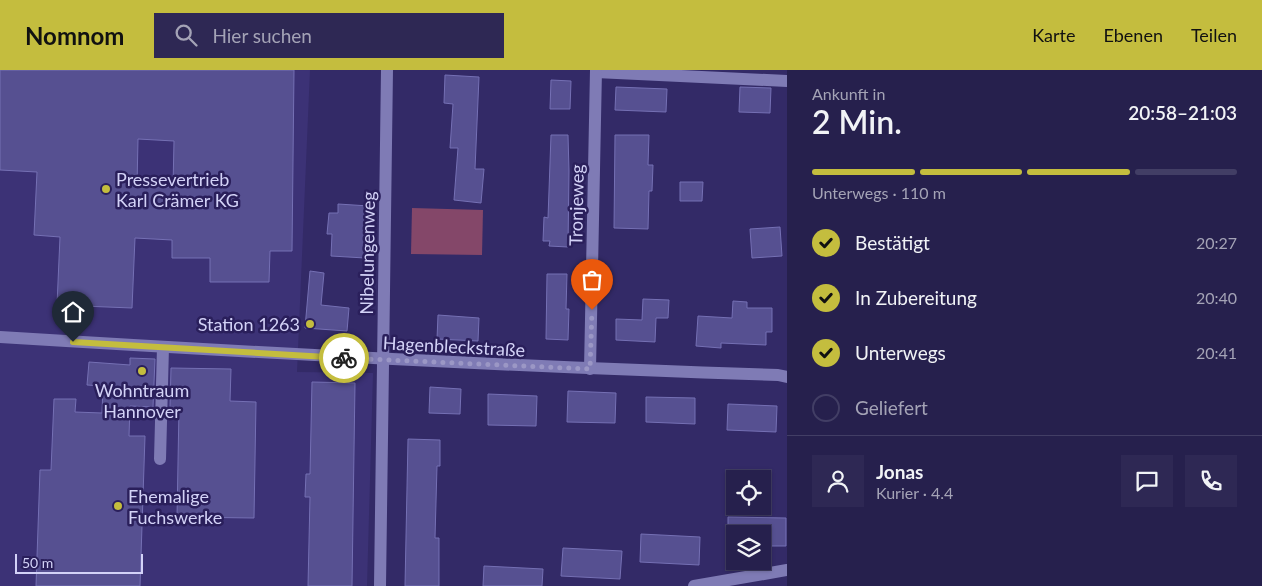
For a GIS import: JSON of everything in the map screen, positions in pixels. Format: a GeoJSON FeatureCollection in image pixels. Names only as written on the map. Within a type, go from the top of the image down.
{"type":"FeatureCollection","features":[{"type":"Feature","properties":{"kind":"street","name":"Nibelungenweg"},"geometry":{"type":"LineString","coordinates":[[380,586],[387,70]]}},
{"type":"Feature","properties":{"kind":"street","name":"Tronjeweg"},"geometry":{"type":"LineString","coordinates":[[590,369],[596,71],[787,81]]}},
{"type":"Feature","properties":{"kind":"street","name":"Hagenbleckstraße"},"geometry":{"type":"LineString","coordinates":[[0,337],[384,360],[778,375],[787,377]]}},
{"type":"Feature","properties":{"kind":"street"},"geometry":{"type":"LineString","coordinates":[[160,460],[164,347]]}},
{"type":"Feature","properties":{"kind":"street"},"geometry":{"type":"LineString","coordinates":[[694,586],[787,570]]}},
{"type":"Feature","properties":{"kind":"shaded area"},"geometry":{"type":"Polygon","coordinates":[[[0,70],[310,70],[297,372],[373,373],[367,586],[0,586],[0,70]]]}},
{"type":"Feature","properties":{"kind":"shaded area"},"geometry":{"type":"Polygon","coordinates":[[[412,208],[483,210],[482,255],[411,254],[412,208]]]}},
{"type":"Feature","properties":{"kind":"building"},"geometry":{"type":"Polygon","coordinates":[[[0,70],[294,70],[292,251],[270,251],[269,282],[210,282],[210,258],[172,258],[172,240],[135,238],[132,308],[57,305],[60,237],[34,235],[37,172],[0,170],[0,70]],[[138,139],[137,186],[173,187],[174,141],[138,139]]]}},
{"type":"Feature","properties":{"kind":"building"},"geometry":{"type":"Polygon","coordinates":[[[445,75],[479,77],[475,169],[484,169],[481,203],[454,200],[458,148],[450,148],[453,104],[444,103],[445,75]]]}},
{"type":"Feature","properties":{"kind":"building"},"geometry":{"type":"Polygon","coordinates":[[[551,80],[571,81],[570,109],[550,109],[551,80]]]}},
{"type":"Feature","properties":{"kind":"building"},"geometry":{"type":"Polygon","coordinates":[[[616,87],[667,89],[666,112],[615,110],[616,87]]]}},
{"type":"Feature","properties":{"kind":"building"},"geometry":{"type":"Polygon","coordinates":[[[740,87],[771,88],[770,113],[739,112],[740,87]]]}},
{"type":"Feature","properties":{"kind":"building"},"geometry":{"type":"Polygon","coordinates":[[[551,135],[568,135],[568,247],[549,246],[550,241],[543,241],[544,217],[548,218],[551,135]]]}},
{"type":"Feature","properties":{"kind":"building"},"geometry":{"type":"Polygon","coordinates":[[[615,135],[649,135],[648,165],[653,165],[652,191],[649,191],[648,229],[614,228],[615,135]]]}},
{"type":"Feature","properties":{"kind":"building"},"geometry":{"type":"Polygon","coordinates":[[[680,182],[703,182],[702,201],[680,201],[680,182]]]}},
{"type":"Feature","properties":{"kind":"building"},"geometry":{"type":"Polygon","coordinates":[[[338,204],[369,206],[365,258],[331,256],[332,234],[327,234],[329,213],[338,213],[338,204]]]}},
{"type":"Feature","properties":{"kind":"building"},"geometry":{"type":"Polygon","coordinates":[[[780,227],[782,256],[752,258],[750,229],[780,227]]]}},
{"type":"Feature","properties":{"kind":"building"},"geometry":{"type":"Polygon","coordinates":[[[310,271],[324,273],[321,305],[349,308],[347,331],[305,328],[310,271]]]}},
{"type":"Feature","properties":{"kind":"building"},"geometry":{"type":"Polygon","coordinates":[[[547,274],[567,274],[566,309],[569,309],[568,340],[546,339],[547,274]]]}},
{"type":"Feature","properties":{"kind":"building"},"geometry":{"type":"Polygon","coordinates":[[[643,299],[669,300],[668,318],[656,318],[655,342],[616,340],[616,319],[642,320],[643,299]]]}},
{"type":"Feature","properties":{"kind":"building"},"geometry":{"type":"Polygon","coordinates":[[[733,301],[747,302],[747,308],[772,308],[772,332],[766,332],[766,345],[721,343],[721,348],[696,346],[698,316],[732,318],[733,301]]]}},
{"type":"Feature","properties":{"kind":"building"},"geometry":{"type":"Polygon","coordinates":[[[438,315],[479,318],[478,341],[437,339],[438,315]]]}},
{"type":"Feature","properties":{"kind":"building"},"geometry":{"type":"Polygon","coordinates":[[[130,358],[155,359],[153,407],[130,406],[129,436],[145,436],[140,586],[36,586],[40,470],[51,470],[54,399],[76,399],[75,412],[102,413],[103,386],[87,385],[89,362],[130,365],[130,358]]]}},
{"type":"Feature","properties":{"kind":"building"},"geometry":{"type":"Polygon","coordinates":[[[171,368],[231,369],[230,401],[256,402],[254,518],[177,517],[179,408],[170,407],[171,368]]]}},
{"type":"Feature","properties":{"kind":"building"},"geometry":{"type":"Polygon","coordinates":[[[312,382],[355,383],[352,586],[308,586],[310,497],[305,497],[306,474],[310,474],[312,382]]]}},
{"type":"Feature","properties":{"kind":"building"},"geometry":{"type":"Polygon","coordinates":[[[430,387],[461,389],[460,414],[429,413],[430,387]]]}},
{"type":"Feature","properties":{"kind":"building"},"geometry":{"type":"Polygon","coordinates":[[[568,391],[616,393],[615,423],[567,422],[568,391]]]}},
{"type":"Feature","properties":{"kind":"building"},"geometry":{"type":"Polygon","coordinates":[[[488,394],[537,396],[536,426],[488,425],[488,394]]]}},
{"type":"Feature","properties":{"kind":"building"},"geometry":{"type":"Polygon","coordinates":[[[646,397],[695,398],[695,424],[646,422],[646,397]]]}},
{"type":"Feature","properties":{"kind":"building"},"geometry":{"type":"Polygon","coordinates":[[[728,404],[777,406],[776,432],[727,430],[728,404]]]}},
{"type":"Feature","properties":{"kind":"building"},"geometry":{"type":"Polygon","coordinates":[[[408,439],[440,440],[440,466],[437,466],[435,538],[439,538],[439,586],[405,586],[408,439]]]}},
{"type":"Feature","properties":{"kind":"building"},"geometry":{"type":"Polygon","coordinates":[[[728,517],[786,518],[786,546],[771,546],[771,525],[728,525],[728,517]]]}},
{"type":"Feature","properties":{"kind":"building"},"geometry":{"type":"Polygon","coordinates":[[[641,534],[700,537],[699,565],[640,562],[641,534]]]}},
{"type":"Feature","properties":{"kind":"building"},"geometry":{"type":"Polygon","coordinates":[[[563,548],[622,551],[620,579],[561,576],[563,548]]]}},
{"type":"Feature","properties":{"kind":"building"},"geometry":{"type":"Polygon","coordinates":[[[484,566],[543,569],[542,586],[483,586],[484,566]]]}},
{"type":"Feature","properties":{"kind":"way so far"},"geometry":{"type":"LineString","coordinates":[[344,358],[590,369],[592,310]]}},
{"type":"Feature","properties":{"kind":"place","name":"Pressevertrieb Karl Crämer KG"},"geometry":{"type":"Point","coordinates":[106,189]}},
{"type":"Feature","properties":{"kind":"place","name":"Station 1263"},"geometry":{"type":"Point","coordinates":[310,324]}},
{"type":"Feature","properties":{"kind":"place","name":"Wohntraum Hannover"},"geometry":{"type":"Point","coordinates":[142,371]}},
{"type":"Feature","properties":{"kind":"place","name":"Ehemalige Fuchswerke"},"geometry":{"type":"Point","coordinates":[118,506]}},
{"type":"Feature","properties":{"kind":"route"},"geometry":{"type":"LineString","coordinates":[[73,342],[344,358]]}}]}
